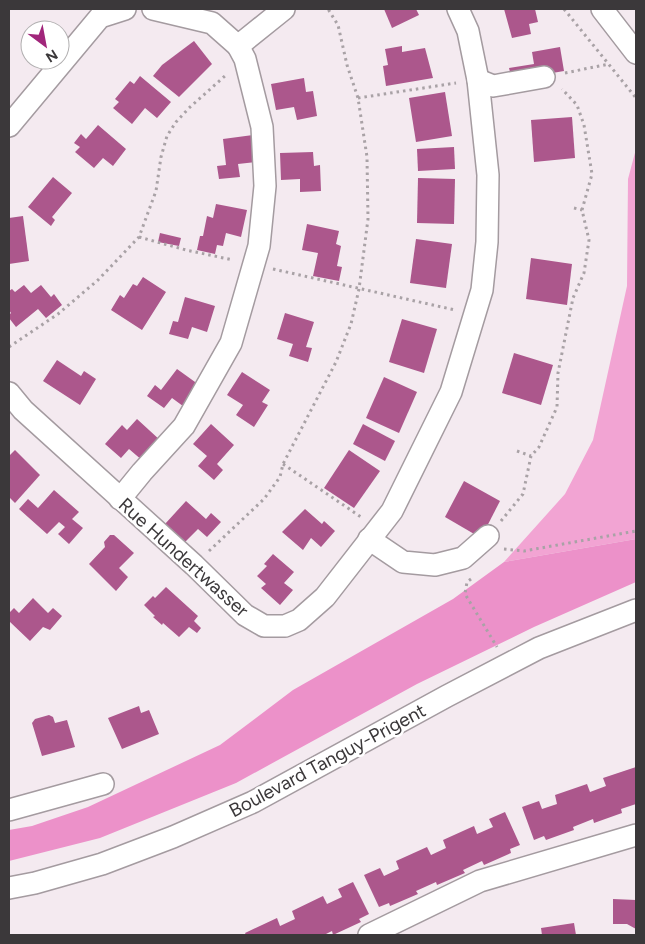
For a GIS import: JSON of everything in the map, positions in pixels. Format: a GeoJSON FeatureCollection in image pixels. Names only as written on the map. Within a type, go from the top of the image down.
{"type":"FeatureCollection","features":[{"type":"Feature","properties":{"kind":"street"},"geometry":{"type":"LineString","coordinates":[[9,126],[100,17],[124,9]]}},
{"type":"Feature","properties":{"kind":"street"},"geometry":{"type":"LineString","coordinates":[[120,499],[184,426],[231,343],[259,246],[265,186],[262,126],[242,52],[212,23],[153,9]]}},
{"type":"Feature","properties":{"kind":"street"},"geometry":{"type":"LineString","coordinates":[[242,52],[284,9]]}},
{"type":"Feature","properties":{"kind":"street","name":"Rue Hundertwasser"},"geometry":{"type":"LineString","coordinates":[[9,393],[23,410],[194,565],[246,615],[264,626],[285,626],[299,620],[325,597],[392,511],[451,392],[482,290],[487,242],[488,175],[478,80],[468,31],[458,9]]}},
{"type":"Feature","properties":{"kind":"street"},"geometry":{"type":"LineString","coordinates":[[602,9],[636,54]]}},
{"type":"Feature","properties":{"kind":"street"},"geometry":{"type":"LineString","coordinates":[[478,80],[493,86],[544,78]]}},
{"type":"Feature","properties":{"kind":"street"},"geometry":{"type":"LineString","coordinates":[[374,534],[403,562],[435,565],[463,558],[488,536]]}},
{"type":"Feature","properties":{"kind":"street","name":"Boulevard Tanguy-Prigent"},"geometry":{"type":"LineString","coordinates":[[9,888],[35,883],[102,864],[173,837],[253,802],[539,648],[636,610]]}},
{"type":"Feature","properties":{"kind":"street"},"geometry":{"type":"LineString","coordinates":[[9,810],[104,784]]}},
{"type":"Feature","properties":{"kind":"street"},"geometry":{"type":"LineString","coordinates":[[369,935],[480,881],[636,835]]}},
{"type":"Feature","properties":{"kind":"path"},"geometry":{"type":"LineString","coordinates":[[194,565],[264,499],[280,477],[282,464],[336,362],[351,324],[368,219],[367,157],[358,98],[338,25],[328,9]]}},
{"type":"Feature","properties":{"kind":"path"},"geometry":{"type":"LineString","coordinates":[[564,9],[636,98]]}},
{"type":"Feature","properties":{"kind":"path"},"geometry":{"type":"LineString","coordinates":[[9,347],[58,314],[98,280],[139,237],[156,191],[166,136],[176,122],[242,52]]}},
{"type":"Feature","properties":{"kind":"path"},"geometry":{"type":"LineString","coordinates":[[544,78],[609,64]]}},
{"type":"Feature","properties":{"kind":"path"},"geometry":{"type":"LineString","coordinates":[[544,78],[564,91],[577,105],[584,125],[592,174],[582,210],[589,240],[584,273],[573,298],[558,373],[557,407],[539,447],[532,456],[523,494],[488,536],[497,549],[524,551],[636,531]]}},
{"type":"Feature","properties":{"kind":"path"},"geometry":{"type":"LineString","coordinates":[[358,98],[478,80]]}},
{"type":"Feature","properties":{"kind":"path"},"geometry":{"type":"LineString","coordinates":[[574,208],[582,210]]}},
{"type":"Feature","properties":{"kind":"path"},"geometry":{"type":"LineString","coordinates":[[139,237],[186,250],[475,314]]}},
{"type":"Feature","properties":{"kind":"path"},"geometry":{"type":"LineString","coordinates":[[516,451],[532,456]]}},
{"type":"Feature","properties":{"kind":"path"},"geometry":{"type":"LineString","coordinates":[[282,464],[374,534]]}},
{"type":"Feature","properties":{"kind":"path"},"geometry":{"type":"LineString","coordinates":[[474,577],[468,582],[465,594],[498,649]]}},
{"type":"Feature","properties":{"kind":"shaded area"},"geometry":{"type":"Polygon","coordinates":[[[636,149],[636,539],[504,562],[565,494],[593,440],[627,286],[628,179],[636,149]]]}},
{"type":"Feature","properties":{"kind":"shaded area"},"geometry":{"type":"Polygon","coordinates":[[[636,539],[636,582],[534,627],[417,684],[236,783],[100,838],[9,861],[9,830],[32,826],[88,807],[220,745],[293,690],[453,599],[504,562],[636,539]]]}},
{"type":"Feature","properties":{"kind":"building"},"geometry":{"type":"Polygon","coordinates":[[[384,9],[416,9],[419,15],[392,28],[384,9]]]}},
{"type":"Feature","properties":{"kind":"building"},"geometry":{"type":"Polygon","coordinates":[[[504,9],[535,9],[538,22],[529,24],[531,34],[512,38],[504,9]]]}},
{"type":"Feature","properties":{"kind":"building"},"geometry":{"type":"Polygon","coordinates":[[[194,41],[212,64],[179,97],[153,76],[162,65],[194,41]]]}},
{"type":"Feature","properties":{"kind":"building"},"geometry":{"type":"Polygon","coordinates":[[[402,46],[402,52],[425,48],[433,78],[386,86],[383,66],[388,65],[385,49],[402,46]]]}},
{"type":"Feature","properties":{"kind":"building"},"geometry":{"type":"Polygon","coordinates":[[[560,47],[564,71],[512,80],[509,68],[534,64],[532,52],[560,47]]]}},
{"type":"Feature","properties":{"kind":"building"},"geometry":{"type":"Polygon","coordinates":[[[140,76],[171,102],[157,118],[145,108],[132,124],[113,108],[119,102],[115,99],[130,81],[134,84],[140,76]]]}},
{"type":"Feature","properties":{"kind":"building"},"geometry":{"type":"Polygon","coordinates":[[[304,78],[306,92],[313,91],[317,116],[297,120],[294,107],[276,110],[271,84],[304,78]]]}},
{"type":"Feature","properties":{"kind":"building"},"geometry":{"type":"Polygon","coordinates":[[[445,92],[452,136],[416,142],[409,98],[445,92]]]}},
{"type":"Feature","properties":{"kind":"building"},"geometry":{"type":"Polygon","coordinates":[[[572,117],[575,158],[534,162],[531,120],[572,117]]]}},
{"type":"Feature","properties":{"kind":"building"},"geometry":{"type":"Polygon","coordinates":[[[98,125],[126,149],[113,166],[103,158],[94,168],[75,152],[80,147],[74,143],[81,134],[86,139],[98,125]]]}},
{"type":"Feature","properties":{"kind":"building"},"geometry":{"type":"Polygon","coordinates":[[[253,135],[257,162],[238,164],[240,177],[219,179],[217,166],[226,165],[223,139],[253,135]]]}},
{"type":"Feature","properties":{"kind":"building"},"geometry":{"type":"Polygon","coordinates":[[[454,147],[455,169],[418,171],[417,149],[454,147]]]}},
{"type":"Feature","properties":{"kind":"building"},"geometry":{"type":"Polygon","coordinates":[[[313,152],[314,166],[320,165],[321,191],[300,192],[300,179],[281,180],[280,153],[313,152]]]}},
{"type":"Feature","properties":{"kind":"building"},"geometry":{"type":"Polygon","coordinates":[[[53,177],[72,193],[52,217],[55,220],[51,226],[28,207],[53,177]]]}},
{"type":"Feature","properties":{"kind":"building"},"geometry":{"type":"Polygon","coordinates":[[[418,178],[455,179],[454,224],[417,223],[418,178]]]}},
{"type":"Feature","properties":{"kind":"building"},"geometry":{"type":"Polygon","coordinates":[[[216,204],[247,210],[241,237],[226,233],[223,246],[217,245],[215,254],[197,250],[200,236],[203,236],[207,216],[213,218],[216,204]]]}},
{"type":"Feature","properties":{"kind":"building"},"geometry":{"type":"Polygon","coordinates":[[[23,216],[29,261],[9,264],[9,218],[23,216]]]}},
{"type":"Feature","properties":{"kind":"building"},"geometry":{"type":"Polygon","coordinates":[[[307,224],[339,231],[336,244],[341,246],[337,266],[342,267],[339,281],[313,276],[318,253],[302,250],[307,224]]]}},
{"type":"Feature","properties":{"kind":"building"},"geometry":{"type":"Polygon","coordinates":[[[160,233],[181,238],[179,246],[158,242],[160,233]]]}},
{"type":"Feature","properties":{"kind":"building"},"geometry":{"type":"Polygon","coordinates":[[[416,239],[452,244],[446,288],[410,283],[416,239]]]}},
{"type":"Feature","properties":{"kind":"building"},"geometry":{"type":"Polygon","coordinates":[[[531,258],[572,264],[567,305],[526,299],[531,258]]]}},
{"type":"Feature","properties":{"kind":"building"},"geometry":{"type":"Polygon","coordinates":[[[143,277],[166,292],[142,330],[111,310],[120,295],[124,298],[133,284],[137,286],[143,277]]]}},
{"type":"Feature","properties":{"kind":"building"},"geometry":{"type":"Polygon","coordinates":[[[24,285],[31,293],[41,285],[51,297],[54,294],[62,305],[46,318],[38,309],[16,327],[9,318],[11,313],[9,310],[9,291],[12,289],[15,292],[24,285]]]}},
{"type":"Feature","properties":{"kind":"building"},"geometry":{"type":"Polygon","coordinates":[[[185,297],[215,306],[207,332],[192,327],[188,339],[169,334],[173,321],[178,322],[185,297]]]}},
{"type":"Feature","properties":{"kind":"building"},"geometry":{"type":"Polygon","coordinates":[[[285,313],[314,322],[306,347],[312,348],[308,362],[289,356],[293,344],[277,339],[285,313]]]}},
{"type":"Feature","properties":{"kind":"building"},"geometry":{"type":"Polygon","coordinates":[[[402,319],[437,329],[424,373],[389,362],[402,319]]]}},
{"type":"Feature","properties":{"kind":"building"},"geometry":{"type":"Polygon","coordinates":[[[514,353],[553,365],[541,405],[502,393],[514,353]]]}},
{"type":"Feature","properties":{"kind":"building"},"geometry":{"type":"Polygon","coordinates":[[[57,360],[81,376],[84,371],[96,379],[80,405],[43,381],[57,360]]]}},
{"type":"Feature","properties":{"kind":"building"},"geometry":{"type":"Polygon","coordinates":[[[177,369],[202,387],[187,409],[172,398],[164,408],[147,396],[155,385],[161,390],[177,369]]]}},
{"type":"Feature","properties":{"kind":"building"},"geometry":{"type":"Polygon","coordinates":[[[242,372],[270,390],[262,402],[268,405],[254,427],[236,415],[243,405],[227,395],[242,372]]]}},
{"type":"Feature","properties":{"kind":"building"},"geometry":{"type":"Polygon","coordinates":[[[384,377],[417,392],[399,433],[366,418],[384,377]]]}},
{"type":"Feature","properties":{"kind":"building"},"geometry":{"type":"Polygon","coordinates":[[[137,419],[161,441],[143,461],[129,449],[121,458],[105,444],[122,425],[127,430],[137,419]]]}},
{"type":"Feature","properties":{"kind":"building"},"geometry":{"type":"Polygon","coordinates":[[[211,424],[234,445],[217,464],[223,470],[214,480],[198,466],[207,456],[193,444],[211,424]]]}},
{"type":"Feature","properties":{"kind":"building"},"geometry":{"type":"Polygon","coordinates":[[[363,424],[395,441],[385,461],[353,444],[363,424]]]}},
{"type":"Feature","properties":{"kind":"building"},"geometry":{"type":"Polygon","coordinates":[[[15,450],[40,475],[15,503],[9,497],[9,456],[15,450]]]}},
{"type":"Feature","properties":{"kind":"building"},"geometry":{"type":"Polygon","coordinates":[[[349,450],[380,471],[354,508],[324,488],[349,450]]]}},
{"type":"Feature","properties":{"kind":"building"},"geometry":{"type":"Polygon","coordinates":[[[464,481],[500,501],[481,538],[445,517],[464,481]]]}},
{"type":"Feature","properties":{"kind":"building"},"geometry":{"type":"Polygon","coordinates":[[[54,490],[79,512],[72,519],[83,528],[69,544],[58,534],[65,527],[59,522],[47,534],[19,509],[28,499],[38,508],[54,490]]]}},
{"type":"Feature","properties":{"kind":"building"},"geometry":{"type":"Polygon","coordinates":[[[186,501],[206,519],[211,513],[221,522],[207,537],[198,529],[185,542],[165,524],[186,501]]]}},
{"type":"Feature","properties":{"kind":"building"},"geometry":{"type":"Polygon","coordinates":[[[305,509],[322,524],[324,521],[335,531],[321,547],[311,538],[303,550],[282,532],[305,509]]]}},
{"type":"Feature","properties":{"kind":"building"},"geometry":{"type":"Polygon","coordinates":[[[110,535],[114,535],[134,553],[119,568],[128,577],[116,591],[89,564],[105,547],[104,542],[110,535]]]}},
{"type":"Feature","properties":{"kind":"building"},"geometry":{"type":"Polygon","coordinates":[[[273,554],[294,572],[284,583],[293,590],[280,605],[261,588],[266,584],[257,576],[267,566],[264,564],[273,554]]]}},
{"type":"Feature","properties":{"kind":"building"},"geometry":{"type":"Polygon","coordinates":[[[166,587],[198,616],[194,621],[201,628],[197,633],[189,627],[179,637],[153,617],[155,616],[144,605],[153,596],[155,598],[166,587]]]}},
{"type":"Feature","properties":{"kind":"building"},"geometry":{"type":"Polygon","coordinates":[[[33,598],[48,613],[53,608],[62,616],[50,630],[43,627],[30,641],[9,621],[9,613],[14,608],[19,613],[33,598]]]}},
{"type":"Feature","properties":{"kind":"building"},"geometry":{"type":"Polygon","coordinates":[[[139,706],[141,713],[149,710],[159,734],[122,749],[108,718],[139,706]]]}},
{"type":"Feature","properties":{"kind":"building"},"geometry":{"type":"Polygon","coordinates":[[[49,715],[53,717],[55,723],[67,720],[75,747],[42,756],[32,723],[35,719],[49,715]]]}},
{"type":"Feature","properties":{"kind":"building"},"geometry":{"type":"Polygon","coordinates":[[[636,767],[636,804],[621,809],[622,813],[594,823],[593,819],[573,827],[574,830],[546,840],[544,836],[534,840],[522,807],[539,801],[542,809],[557,804],[555,795],[587,784],[590,792],[606,786],[603,778],[636,767]]]}},
{"type":"Feature","properties":{"kind":"building"},"geometry":{"type":"Polygon","coordinates":[[[505,812],[520,845],[510,849],[511,853],[484,865],[482,861],[463,870],[465,873],[437,885],[436,882],[416,891],[418,894],[390,906],[389,903],[379,907],[364,875],[380,868],[384,876],[399,869],[396,861],[427,847],[431,855],[446,848],[443,840],[474,826],[477,834],[493,827],[489,819],[505,812]]]}},
{"type":"Feature","properties":{"kind":"building"},"geometry":{"type":"Polygon","coordinates":[[[353,882],[369,914],[359,919],[361,922],[333,935],[332,931],[324,935],[246,935],[245,933],[277,918],[280,926],[295,919],[292,911],[323,896],[327,904],[342,897],[338,889],[353,882]]]}},
{"type":"Feature","properties":{"kind":"building"},"geometry":{"type":"Polygon","coordinates":[[[613,899],[636,900],[636,929],[627,924],[613,924],[613,899]]]}},
{"type":"Feature","properties":{"kind":"building"},"geometry":{"type":"Polygon","coordinates":[[[574,923],[576,935],[542,935],[541,928],[574,923]]]}}]}
